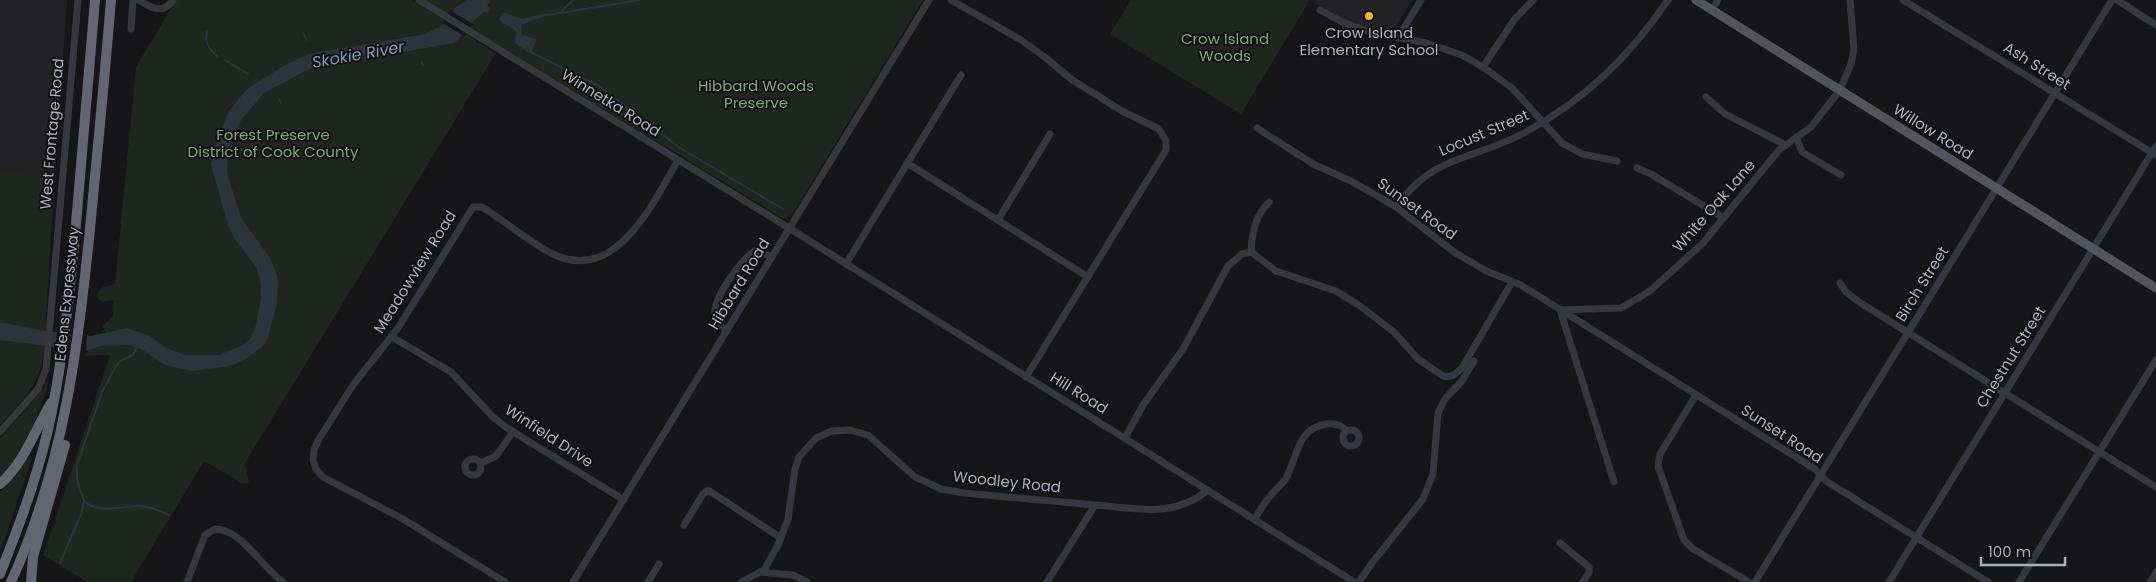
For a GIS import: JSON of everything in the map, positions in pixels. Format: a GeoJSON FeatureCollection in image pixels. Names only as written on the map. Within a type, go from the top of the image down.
{"type":"FeatureCollection","features":[{"type":"Feature","properties":{"kind":"highway","name":"Edens Expressway"},"geometry":{"type":"LineString","coordinates":[[0,574],[24,514],[40,459],[55,396],[66,333],[95,0]]}},
{"type":"Feature","properties":{"kind":"highway","name":"Edens Expressway"},"geometry":{"type":"LineString","coordinates":[[11,582],[41,502],[63,426],[77,350],[111,0]]}},
{"type":"Feature","properties":{"kind":"highway"},"geometry":{"type":"LineString","coordinates":[[0,484],[17,466],[55,396]]}},
{"type":"Feature","properties":{"kind":"highway"},"geometry":{"type":"LineString","coordinates":[[31,582],[33,557],[66,442],[63,426]]}},
{"type":"Feature","properties":{"kind":"main road","name":"Willow Road"},"geometry":{"type":"LineString","coordinates":[[1696,0],[2156,288]]}},
{"type":"Feature","properties":{"kind":"street","name":"West Frontage Road"},"geometry":{"type":"LineString","coordinates":[[0,432],[38,389],[46,369],[78,0]]}},
{"type":"Feature","properties":{"kind":"street"},"geometry":{"type":"LineString","coordinates":[[131,29],[133,0]]}},
{"type":"Feature","properties":{"kind":"street"},"geometry":{"type":"LineString","coordinates":[[139,0],[151,8],[159,9],[168,6],[173,0]]}},
{"type":"Feature","properties":{"kind":"street","name":"Winnetka Road"},"geometry":{"type":"LineString","coordinates":[[419,0],[789,228]]}},
{"type":"Feature","properties":{"kind":"street","name":"Hibbard Road"},"geometry":{"type":"LineString","coordinates":[[573,582],[929,0]]}},
{"type":"Feature","properties":{"kind":"street"},"geometry":{"type":"LineString","coordinates":[[951,0],[1021,40],[1072,79],[1114,106],[1159,129],[1166,141],[1166,150],[1026,377]]}},
{"type":"Feature","properties":{"kind":"street"},"geometry":{"type":"LineString","coordinates":[[1398,38],[1421,0]]}},
{"type":"Feature","properties":{"kind":"street"},"geometry":{"type":"LineString","coordinates":[[1484,67],[1514,20],[1533,0]]}},
{"type":"Feature","properties":{"kind":"street","name":"Locust Street"},"geometry":{"type":"LineString","coordinates":[[1396,207],[1412,186],[1439,166],[1504,142],[1543,122],[1590,89],[1622,60],[1644,34],[1668,0]]}},
{"type":"Feature","properties":{"kind":"street"},"geometry":{"type":"LineString","coordinates":[[1712,10],[1718,0]]}},
{"type":"Feature","properties":{"kind":"street","name":"White Oak Lane"},"geometry":{"type":"LineString","coordinates":[[1560,310],[1621,308],[1650,291],[1679,267],[1703,243],[1779,150],[1811,126],[1840,90],[1851,64],[1854,50],[1850,0]]}},
{"type":"Feature","properties":{"kind":"street","name":"Ash Street"},"geometry":{"type":"LineString","coordinates":[[1903,0],[2055,94],[2155,152]]}},
{"type":"Feature","properties":{"kind":"street","name":"Birch Street"},"geometry":{"type":"LineString","coordinates":[[1754,582],[2112,0]]}},
{"type":"Feature","properties":{"kind":"street"},"geometry":{"type":"LineString","coordinates":[[2117,0],[2156,25]]}},
{"type":"Feature","properties":{"kind":"street"},"geometry":{"type":"LineString","coordinates":[[1320,10],[1353,26],[1437,46],[1462,55],[1484,67],[1512,88],[1555,137],[1573,150],[1591,157],[1616,161]]}},
{"type":"Feature","properties":{"kind":"street"},"geometry":{"type":"LineString","coordinates":[[846,264],[961,75]]}},
{"type":"Feature","properties":{"kind":"street"},"geometry":{"type":"LineString","coordinates":[[1706,97],[1726,114],[1786,145]]}},
{"type":"Feature","properties":{"kind":"street","name":"Sunset Road"},"geometry":{"type":"LineString","coordinates":[[1257,128],[1315,165],[1351,180],[1396,207],[1454,252],[1486,271],[1521,284],[1815,469],[1826,482],[1988,582]]}},
{"type":"Feature","properties":{"kind":"street"},"geometry":{"type":"LineString","coordinates":[[998,220],[1050,134]]}},
{"type":"Feature","properties":{"kind":"street"},"geometry":{"type":"LineString","coordinates":[[1796,137],[1802,152],[1842,175]]}},
{"type":"Feature","properties":{"kind":"street","name":"Chestnut Street"},"geometry":{"type":"LineString","coordinates":[[1889,582],[2093,248],[2155,152]]}},
{"type":"Feature","properties":{"kind":"street","name":"Meadowview Road"},"geometry":{"type":"LineString","coordinates":[[505,582],[403,519],[327,480],[316,469],[313,456],[319,439],[353,385],[392,337],[473,208],[482,207],[542,248],[558,256],[574,260],[592,258],[616,248],[630,236],[640,223],[678,160]]}},
{"type":"Feature","properties":{"kind":"street"},"geometry":{"type":"LineString","coordinates":[[907,164],[1088,277]]}},
{"type":"Feature","properties":{"kind":"street"},"geometry":{"type":"LineString","coordinates":[[1637,168],[1651,174],[1724,218]]}},
{"type":"Feature","properties":{"kind":"street"},"geometry":{"type":"LineString","coordinates":[[1251,252],[1258,217],[1269,202]]}},
{"type":"Feature","properties":{"kind":"street","name":"Hill Road"},"geometry":{"type":"LineString","coordinates":[[789,228],[1354,582]]}},
{"type":"Feature","properties":{"kind":"street"},"geometry":{"type":"LineString","coordinates":[[727,331],[716,319],[715,314],[725,288],[739,267],[756,250],[772,257]]}},
{"type":"Feature","properties":{"kind":"street"},"geometry":{"type":"LineString","coordinates":[[1125,438],[1146,400],[1183,349],[1228,266],[1242,254],[1251,252],[1276,271],[1336,291],[1360,306],[1394,332],[1418,359],[1443,376],[1448,377],[1453,376],[1462,368],[1512,282]]}},
{"type":"Feature","properties":{"kind":"street"},"geometry":{"type":"LineString","coordinates":[[1840,283],[1846,292],[1859,302],[2156,487]]}},
{"type":"Feature","properties":{"kind":"street"},"geometry":{"type":"LineString","coordinates":[[1560,310],[1614,482]]}},
{"type":"Feature","properties":{"kind":"street","name":"Winfield Drive"},"geometry":{"type":"LineString","coordinates":[[392,337],[452,372],[493,417],[513,432],[624,500]]}},
{"type":"Feature","properties":{"kind":"street"},"geometry":{"type":"LineString","coordinates":[[2019,582],[2156,360]]}},
{"type":"Feature","properties":{"kind":"street"},"geometry":{"type":"LineString","coordinates":[[1360,582],[1372,563],[1424,499],[1433,474],[1438,413],[1445,399],[1474,361]]}},
{"type":"Feature","properties":{"kind":"street"},"geometry":{"type":"LineString","coordinates":[[1696,395],[1660,454],[1658,466],[1684,540],[1693,548],[1749,582]]}},
{"type":"Feature","properties":{"kind":"street"},"geometry":{"type":"LineString","coordinates":[[1255,519],[1266,500],[1285,479],[1297,446],[1305,435],[1318,426],[1330,424],[1340,426],[1348,431]]}},
{"type":"Feature","properties":{"kind":"street","name":"Woodley Road"},"geometry":{"type":"LineString","coordinates":[[741,582],[760,572],[770,560],[781,538],[790,506],[795,469],[802,450],[816,438],[832,431],[858,431],[868,435],[915,477],[941,488],[964,493],[1150,510],[1174,509],[1191,502],[1208,490]]}},
{"type":"Feature","properties":{"kind":"street"},"geometry":{"type":"LineString","coordinates":[[481,463],[496,456],[513,432]]}},
{"type":"Feature","properties":{"kind":"street"},"geometry":{"type":"LineString","coordinates":[[684,525],[703,494],[708,490],[781,538]]}},
{"type":"Feature","properties":{"kind":"street"},"geometry":{"type":"LineString","coordinates":[[1047,582],[1095,505]]}},
{"type":"Feature","properties":{"kind":"street"},"geometry":{"type":"LineString","coordinates":[[187,582],[205,535],[215,529],[228,533],[247,545],[273,575],[283,582]]}},
{"type":"Feature","properties":{"kind":"street"},"geometry":{"type":"LineString","coordinates":[[1560,543],[1589,567],[1588,574],[1583,582]]}},
{"type":"Feature","properties":{"kind":"street"},"geometry":{"type":"LineString","coordinates":[[648,582],[659,564]]}},
{"type":"Feature","properties":{"kind":"street"},"geometry":{"type":"LineString","coordinates":[[760,572],[781,573],[798,577],[806,582]]}},
{"type":"Feature","properties":{"kind":"street"},"geometry":{"type":"LineString","coordinates":[[2150,582],[2156,572]]}},
{"type":"Feature","properties":{"kind":"shaded area"},"geometry":{"type":"Polygon","coordinates":[[[0,0],[67,0],[54,189],[52,187],[0,181],[0,0]]]}},
{"type":"Feature","properties":{"kind":"shaded area","name":"Crow Island Elementary School"},"geometry":{"type":"Polygon","coordinates":[[[1310,0],[1412,0],[1397,24],[1397,33],[1395,34],[1371,29],[1342,19],[1310,0]]]}},
{"type":"Feature","properties":{"kind":"green space","name":"Forest Preserve District of Cook County"},"geometry":{"type":"Polygon","coordinates":[[[176,0],[412,0],[496,53],[245,463],[249,483],[242,483],[204,461],[131,582],[87,582],[43,555],[110,355],[85,356],[89,349],[111,345],[105,331],[101,333],[105,329],[102,327],[113,316],[114,300],[102,302],[96,296],[103,287],[115,284],[136,67],[176,0]]]}},
{"type":"Feature","properties":{"kind":"green space","name":"Hibbard Woods Preserve"},"geometry":{"type":"Polygon","coordinates":[[[425,0],[923,0],[792,215],[784,219],[425,0]]]}},
{"type":"Feature","properties":{"kind":"green space","name":"Crow Island Woods"},"geometry":{"type":"Polygon","coordinates":[[[1131,0],[1310,0],[1241,114],[1110,34],[1131,0]]]}},
{"type":"Feature","properties":{"kind":"green space"},"geometry":{"type":"Polygon","coordinates":[[[20,171],[39,178],[54,191],[44,347],[39,371],[30,390],[0,425],[0,173],[20,171]]]}},
{"type":"Feature","properties":{"kind":"green space"},"geometry":{"type":"Polygon","coordinates":[[[47,382],[49,382],[45,395],[29,433],[9,467],[0,478],[0,438],[41,392],[47,382]]]}},
{"type":"Feature","properties":{"kind":"green space"},"geometry":{"type":"Polygon","coordinates":[[[29,456],[32,458],[0,552],[0,491],[14,477],[29,456]]]}},
{"type":"Feature","properties":{"kind":"water","name":"Skokie River"},"geometry":{"type":"Polygon","coordinates":[[[467,0],[491,0],[487,6],[491,8],[488,13],[484,12],[468,25],[454,43],[309,69],[264,93],[241,120],[228,149],[227,173],[241,218],[270,258],[277,275],[278,285],[277,303],[268,338],[262,347],[244,360],[230,366],[191,371],[165,365],[143,350],[130,345],[102,346],[86,351],[0,340],[0,322],[39,330],[91,336],[127,328],[150,336],[166,348],[185,355],[219,355],[243,345],[251,338],[255,329],[261,298],[261,283],[256,267],[234,238],[227,222],[211,164],[213,152],[228,112],[247,89],[285,65],[309,54],[425,34],[443,25],[455,8],[467,0]]]}},
{"type":"Feature","properties":{"kind":"water"},"geometry":{"type":"Polygon","coordinates":[[[502,12],[523,19],[542,14],[551,14],[521,25],[522,35],[537,39],[532,51],[529,53],[515,43],[516,31],[499,20],[502,12]]]}},
{"type":"Feature","properties":{"kind":"pier"},"geometry":{"type":"Polygon","coordinates":[[[450,10],[473,24],[464,36],[442,23],[450,10]]]}},
{"type":"Feature","properties":{"kind":"pier"},"geometry":{"type":"Polygon","coordinates":[[[57,332],[87,335],[86,351],[55,348],[57,332]]]}},
{"type":"Feature","properties":{"kind":"waterway"},"geometry":{"type":"LineString","coordinates":[[561,12],[573,0]]}},
{"type":"Feature","properties":{"kind":"waterway"},"geometry":{"type":"LineString","coordinates":[[548,15],[640,0]]}},
{"type":"Feature","properties":{"kind":"waterway"},"geometry":{"type":"LineString","coordinates":[[207,32],[208,46],[217,56]]}},
{"type":"Feature","properties":{"kind":"waterway"},"geometry":{"type":"LineString","coordinates":[[304,34],[306,40]]}},
{"type":"Feature","properties":{"kind":"waterway"},"geometry":{"type":"LineString","coordinates":[[529,51],[599,86],[680,148],[783,209]]}},
{"type":"Feature","properties":{"kind":"waterway"},"geometry":{"type":"LineString","coordinates":[[225,60],[248,74]]}},
{"type":"Feature","properties":{"kind":"waterway"},"geometry":{"type":"LineString","coordinates":[[279,99],[281,103]]}},
{"type":"Feature","properties":{"kind":"waterway"},"geometry":{"type":"LineString","coordinates":[[240,149],[245,151]]}},
{"type":"Feature","properties":{"kind":"waterway"},"geometry":{"type":"LineString","coordinates":[[60,563],[81,514],[84,501],[77,480],[77,465],[102,392],[116,366],[120,361],[133,355],[138,345]]}},
{"type":"Feature","properties":{"kind":"waterway"},"geometry":{"type":"LineString","coordinates":[[84,501],[90,505],[103,508],[147,507],[169,515]]}},
{"type":"Feature","properties":{"kind":"place","name":"Crow Island Elementary School"},"geometry":{"type":"Point","coordinates":[1369,16]}}]}
